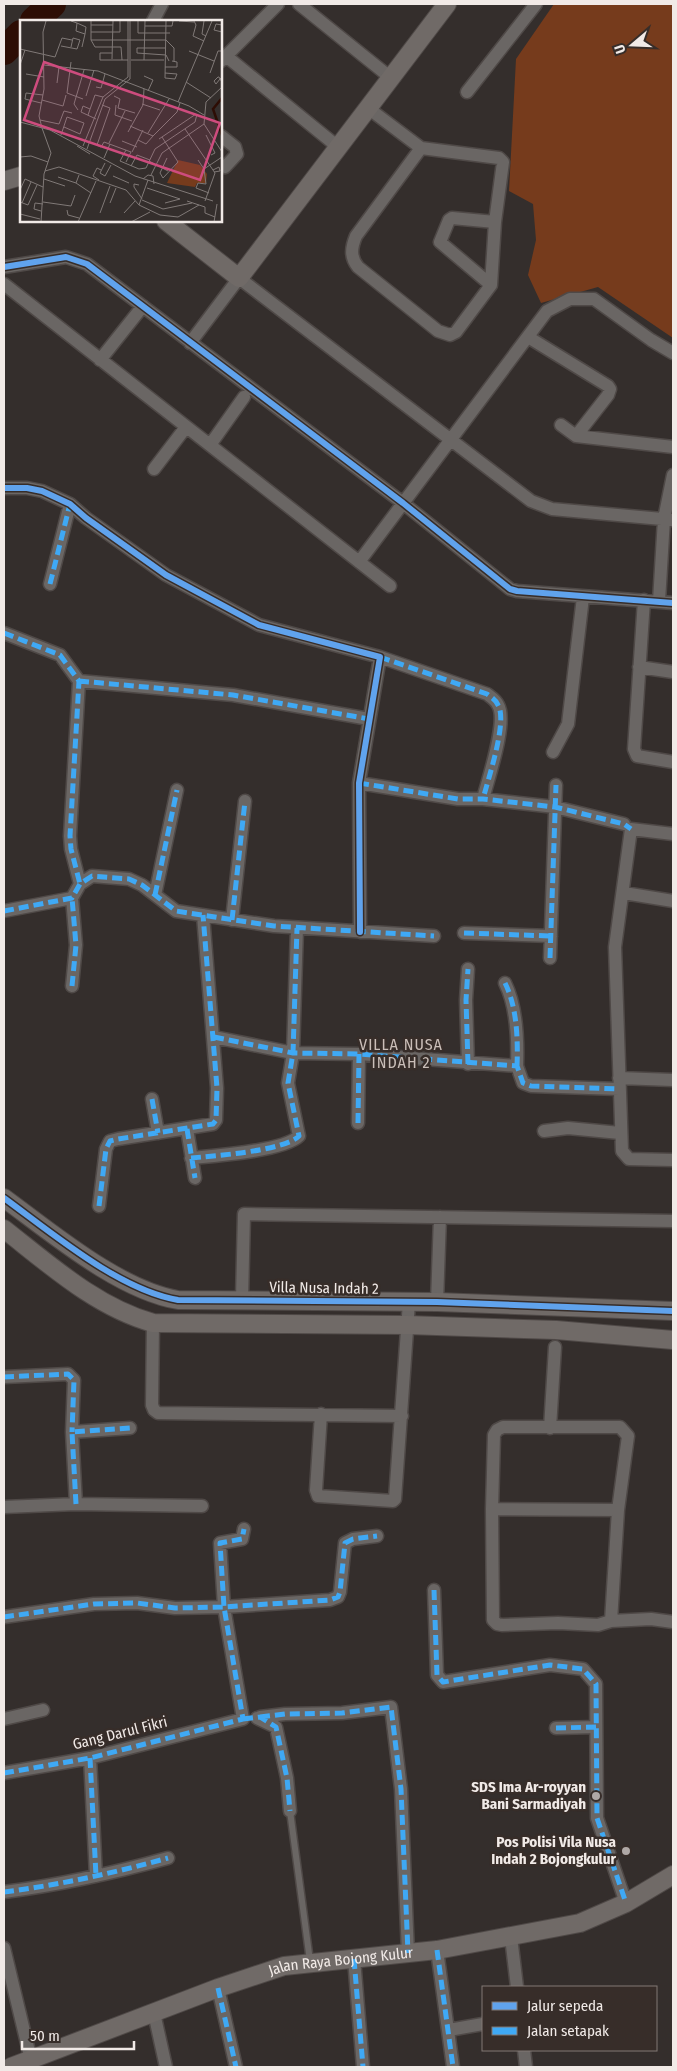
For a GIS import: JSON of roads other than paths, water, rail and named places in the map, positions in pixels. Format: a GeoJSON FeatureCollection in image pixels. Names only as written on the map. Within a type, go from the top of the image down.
{"type":"FeatureCollection","features":[{"type":"Feature","properties":{"kind":"street"},"geometry":{"type":"LineString","coordinates":[[154,20],[162,4]]}},
{"type":"Feature","properties":{"kind":"street"},"geometry":{"type":"LineString","coordinates":[[278,4],[223,58],[338,147]]}},
{"type":"Feature","properties":{"kind":"street"},"geometry":{"type":"LineString","coordinates":[[299,4],[391,78]]}},
{"type":"Feature","properties":{"kind":"street"},"geometry":{"type":"LineString","coordinates":[[190,342],[447,4]]}},
{"type":"Feature","properties":{"kind":"street"},"geometry":{"type":"LineString","coordinates":[[468,92],[536,4]]}},
{"type":"Feature","properties":{"kind":"street"},"geometry":{"type":"LineString","coordinates":[[368,108],[421,148],[502,160],[495,222],[491,285],[456,332],[450,335],[444,334],[358,268],[353,261],[352,246],[356,236],[421,148]]}},
{"type":"Feature","properties":{"kind":"street"},"geometry":{"type":"LineString","coordinates":[[222,137],[235,147],[237,154],[225,167],[222,165]]}},
{"type":"Feature","properties":{"kind":"street"},"geometry":{"type":"LineString","coordinates":[[4,182],[20,176]]}},
{"type":"Feature","properties":{"kind":"street"},"geometry":{"type":"LineString","coordinates":[[491,285],[440,242],[449,220],[452,218],[495,222]]}},
{"type":"Feature","properties":{"kind":"street"},"geometry":{"type":"LineString","coordinates":[[167,222],[531,501],[552,509],[669,520]]}},
{"type":"Feature","properties":{"kind":"street"},"geometry":{"type":"LineString","coordinates":[[4,267],[66,257],[87,264],[403,503],[510,589],[584,597],[673,603]]}},
{"type":"Feature","properties":{"kind":"street"},"geometry":{"type":"LineString","coordinates":[[4,284],[390,586]]}},
{"type":"Feature","properties":{"kind":"street"},"geometry":{"type":"LineString","coordinates":[[359,562],[547,311],[570,299],[594,299],[651,340],[673,353]]}},
{"type":"Feature","properties":{"kind":"street"},"geometry":{"type":"LineString","coordinates":[[100,360],[143,306]]}},
{"type":"Feature","properties":{"kind":"street"},"geometry":{"type":"LineString","coordinates":[[528,337],[610,389],[608,395],[576,436]]}},
{"type":"Feature","properties":{"kind":"street"},"geometry":{"type":"LineString","coordinates":[[210,446],[244,397]]}},
{"type":"Feature","properties":{"kind":"street"},"geometry":{"type":"LineString","coordinates":[[562,425],[576,436],[673,447]]}},
{"type":"Feature","properties":{"kind":"street"},"geometry":{"type":"LineString","coordinates":[[154,469],[186,427]]}},
{"type":"Feature","properties":{"kind":"street"},"geometry":{"type":"LineString","coordinates":[[659,601],[673,475]]}},
{"type":"Feature","properties":{"kind":"street"},"geometry":{"type":"LineString","coordinates":[[4,488],[27,488],[42,491],[70,504],[86,518],[166,575],[259,625],[380,657],[487,694],[498,703],[501,710],[500,730],[483,799]]}},
{"type":"Feature","properties":{"kind":"street"},"geometry":{"type":"LineString","coordinates":[[50,584],[70,504]]}},
{"type":"Feature","properties":{"kind":"street"},"geometry":{"type":"LineString","coordinates":[[552,752],[568,724],[584,597]]}},
{"type":"Feature","properties":{"kind":"street"},"geometry":{"type":"LineString","coordinates":[[644,600],[634,749],[637,756],[673,762]]}},
{"type":"Feature","properties":{"kind":"street"},"geometry":{"type":"LineString","coordinates":[[4,633],[60,655],[79,681],[70,836],[71,849],[80,884]]}},
{"type":"Feature","properties":{"kind":"street"},"geometry":{"type":"LineString","coordinates":[[360,932],[359,783],[380,657]]}},
{"type":"Feature","properties":{"kind":"street"},"geometry":{"type":"LineString","coordinates":[[639,667],[673,672]]}},
{"type":"Feature","properties":{"kind":"street"},"geometry":{"type":"LineString","coordinates":[[79,681],[233,695],[369,719]]}},
{"type":"Feature","properties":{"kind":"street"},"geometry":{"type":"LineString","coordinates":[[359,783],[458,799],[483,799],[555,807],[628,827],[673,834]]}},
{"type":"Feature","properties":{"kind":"street"},"geometry":{"type":"LineString","coordinates":[[550,958],[556,785]]}},
{"type":"Feature","properties":{"kind":"street"},"geometry":{"type":"LineString","coordinates":[[155,895],[177,790]]}},
{"type":"Feature","properties":{"kind":"street"},"geometry":{"type":"LineString","coordinates":[[232,920],[245,802]]}},
{"type":"Feature","properties":{"kind":"street"},"geometry":{"type":"LineString","coordinates":[[628,827],[624,893],[615,947],[622,1151],[629,1159],[673,1160]]}},
{"type":"Feature","properties":{"kind":"street"},"geometry":{"type":"LineString","coordinates":[[72,986],[76,945],[72,898],[80,884],[92,876],[129,878],[142,885],[176,911],[297,928],[434,936]]}},
{"type":"Feature","properties":{"kind":"street"},"geometry":{"type":"LineString","coordinates":[[624,893],[673,902]]}},
{"type":"Feature","properties":{"kind":"street"},"geometry":{"type":"LineString","coordinates":[[4,911],[72,898]]}},
{"type":"Feature","properties":{"kind":"street"},"geometry":{"type":"LineString","coordinates":[[99,1206],[107,1145],[118,1139],[187,1129],[212,1124],[216,1120],[217,1088],[214,1037],[203,915]]}},
{"type":"Feature","properties":{"kind":"street"},"geometry":{"type":"LineString","coordinates":[[192,1158],[246,1154],[297,1139],[298,1132],[288,1083],[293,1053],[297,928]]}},
{"type":"Feature","properties":{"kind":"street"},"geometry":{"type":"LineString","coordinates":[[464,932],[551,936]]}},
{"type":"Feature","properties":{"kind":"street"},"geometry":{"type":"LineString","coordinates":[[468,969],[466,1000],[468,1064]]}},
{"type":"Feature","properties":{"kind":"street"},"geometry":{"type":"LineString","coordinates":[[505,983],[512,997],[518,1048],[516,1066],[523,1083],[531,1086],[673,1080]]}},
{"type":"Feature","properties":{"kind":"street"},"geometry":{"type":"LineString","coordinates":[[214,1037],[293,1053],[359,1054],[468,1064],[516,1066]]}},
{"type":"Feature","properties":{"kind":"street"},"geometry":{"type":"LineString","coordinates":[[358,1123],[359,1054]]}},
{"type":"Feature","properties":{"kind":"street"},"geometry":{"type":"LineString","coordinates":[[152,1099],[158,1133]]}},
{"type":"Feature","properties":{"kind":"street"},"geometry":{"type":"LineString","coordinates":[[544,1131],[568,1128],[620,1133]]}},
{"type":"Feature","properties":{"kind":"street"},"geometry":{"type":"LineString","coordinates":[[187,1129],[195,1178]]}},
{"type":"Feature","properties":{"kind":"street","name":"Villa Nusa Indah 2"},"geometry":{"type":"LineString","coordinates":[[4,1198],[86,1258],[142,1290],[178,1300],[437,1302],[673,1311]]}},
{"type":"Feature","properties":{"kind":"street"},"geometry":{"type":"LineString","coordinates":[[242,1299],[244,1214],[673,1221]]}},
{"type":"Feature","properties":{"kind":"street"},"geometry":{"type":"LineString","coordinates":[[437,1302],[440,1217]]}},
{"type":"Feature","properties":{"kind":"street"},"geometry":{"type":"LineString","coordinates":[[4,1229],[73,1283],[119,1311],[153,1323],[407,1325],[556,1330],[673,1340]]}},
{"type":"Feature","properties":{"kind":"street"},"geometry":{"type":"LineString","coordinates":[[321,1414],[316,1490],[318,1496],[390,1502],[395,1499],[409,1302]]}},
{"type":"Feature","properties":{"kind":"street"},"geometry":{"type":"LineString","coordinates":[[153,1323],[152,1405],[158,1413],[402,1416]]}},
{"type":"Feature","properties":{"kind":"street"},"geometry":{"type":"LineString","coordinates":[[550,1428],[555,1347]]}},
{"type":"Feature","properties":{"kind":"street"},"geometry":{"type":"LineString","coordinates":[[4,1377],[68,1374],[74,1380],[72,1432],[76,1504]]}},
{"type":"Feature","properties":{"kind":"street"},"geometry":{"type":"LineString","coordinates":[[611,1621],[618,1510],[628,1436],[625,1430],[620,1426],[502,1427],[494,1435],[492,1509],[493,1620],[495,1623],[502,1625],[558,1623],[598,1625],[611,1621],[651,1619],[673,1622]]}},
{"type":"Feature","properties":{"kind":"street"},"geometry":{"type":"LineString","coordinates":[[72,1432],[130,1428]]}},
{"type":"Feature","properties":{"kind":"street"},"geometry":{"type":"LineString","coordinates":[[4,1507],[76,1504],[202,1506]]}},
{"type":"Feature","properties":{"kind":"street"},"geometry":{"type":"LineString","coordinates":[[492,1509],[618,1510]]}},
{"type":"Feature","properties":{"kind":"street"},"geometry":{"type":"LineString","coordinates":[[242,1719],[224,1606],[220,1543],[242,1539],[244,1529]]}},
{"type":"Feature","properties":{"kind":"street"},"geometry":{"type":"LineString","coordinates":[[4,1617],[94,1604],[137,1603],[175,1608],[330,1600],[338,1597],[340,1592],[345,1543],[353,1539],[377,1536]]}},
{"type":"Feature","properties":{"kind":"street"},"geometry":{"type":"LineString","coordinates":[[434,1590],[437,1675],[443,1682],[550,1665],[583,1669],[596,1684],[596,1818],[626,1903]]}},
{"type":"Feature","properties":{"kind":"street","name":"Gang Darul Fikri"},"geometry":{"type":"LineString","coordinates":[[4,1773],[90,1758],[242,1719],[286,1714],[342,1713],[391,1707],[401,1789],[408,1953]]}},
{"type":"Feature","properties":{"kind":"street"},"geometry":{"type":"LineString","coordinates":[[4,1719],[43,1710]]}},
{"type":"Feature","properties":{"kind":"street"},"geometry":{"type":"LineString","coordinates":[[260,1717],[276,1726],[290,1811]]}},
{"type":"Feature","properties":{"kind":"street"},"geometry":{"type":"LineString","coordinates":[[556,1728],[596,1726]]}},
{"type":"Feature","properties":{"kind":"street"},"geometry":{"type":"LineString","coordinates":[[90,1758],[96,1876]]}},
{"type":"Feature","properties":{"kind":"street"},"geometry":{"type":"LineString","coordinates":[[4,1892],[43,1887],[168,1858]]}},
{"type":"Feature","properties":{"kind":"street","name":"Jalan Raya Bojong Kulur"},"geometry":{"type":"LineString","coordinates":[[11,2067],[218,1988],[284,1966],[437,1950],[580,1924],[626,1903],[673,1875]]}},
{"type":"Feature","properties":{"kind":"street"},"geometry":{"type":"LineString","coordinates":[[511,1937],[517,1986]]}},
{"type":"Feature","properties":{"kind":"street"},"geometry":{"type":"LineString","coordinates":[[4,1948],[31,2060]]}},
{"type":"Feature","properties":{"kind":"street"},"geometry":{"type":"LineString","coordinates":[[437,1950],[453,2067]]}},
{"type":"Feature","properties":{"kind":"street"},"geometry":{"type":"LineString","coordinates":[[354,1959],[363,2067]]}},
{"type":"Feature","properties":{"kind":"street"},"geometry":{"type":"LineString","coordinates":[[218,1988],[236,2067]]}},
{"type":"Feature","properties":{"kind":"street"},"geometry":{"type":"LineString","coordinates":[[154,2013],[166,2067]]}},
{"type":"Feature","properties":{"kind":"street"},"geometry":{"type":"LineString","coordinates":[[449,2030],[482,2024]]}},
{"type":"Feature","properties":{"kind":"street"},"geometry":{"type":"LineString","coordinates":[[524,2051],[526,2067]]}},
{"type":"Feature","properties":{"kind":"lane"},"geometry":{"type":"LineString","coordinates":[[290,1811],[310,1962]]}},
{"type":"Feature","properties":{"kind":"waterway"},"geometry":{"type":"LineString","coordinates":[[35,20],[52,4]]}},
{"type":"Feature","properties":{"kind":"waterway"},"geometry":{"type":"LineString","coordinates":[[4,51],[20,35]]}},
{"type":"Feature","properties":{"kind":"place","name":"SDS Ima Ar-royyan Bani Sarmadiyah"},"geometry":{"type":"Point","coordinates":[596,1796]}},
{"type":"Feature","properties":{"kind":"place","name":"Pos Polisi Vila Nusa Indah 2 Bojongkulur"},"geometry":{"type":"Point","coordinates":[626,1851]}},
{"type":"Feature","properties":{"kind":"district","name":"VILLA NUSA INDAH 2"},"geometry":{"type":"Point","coordinates":[401,1053]}}]}
